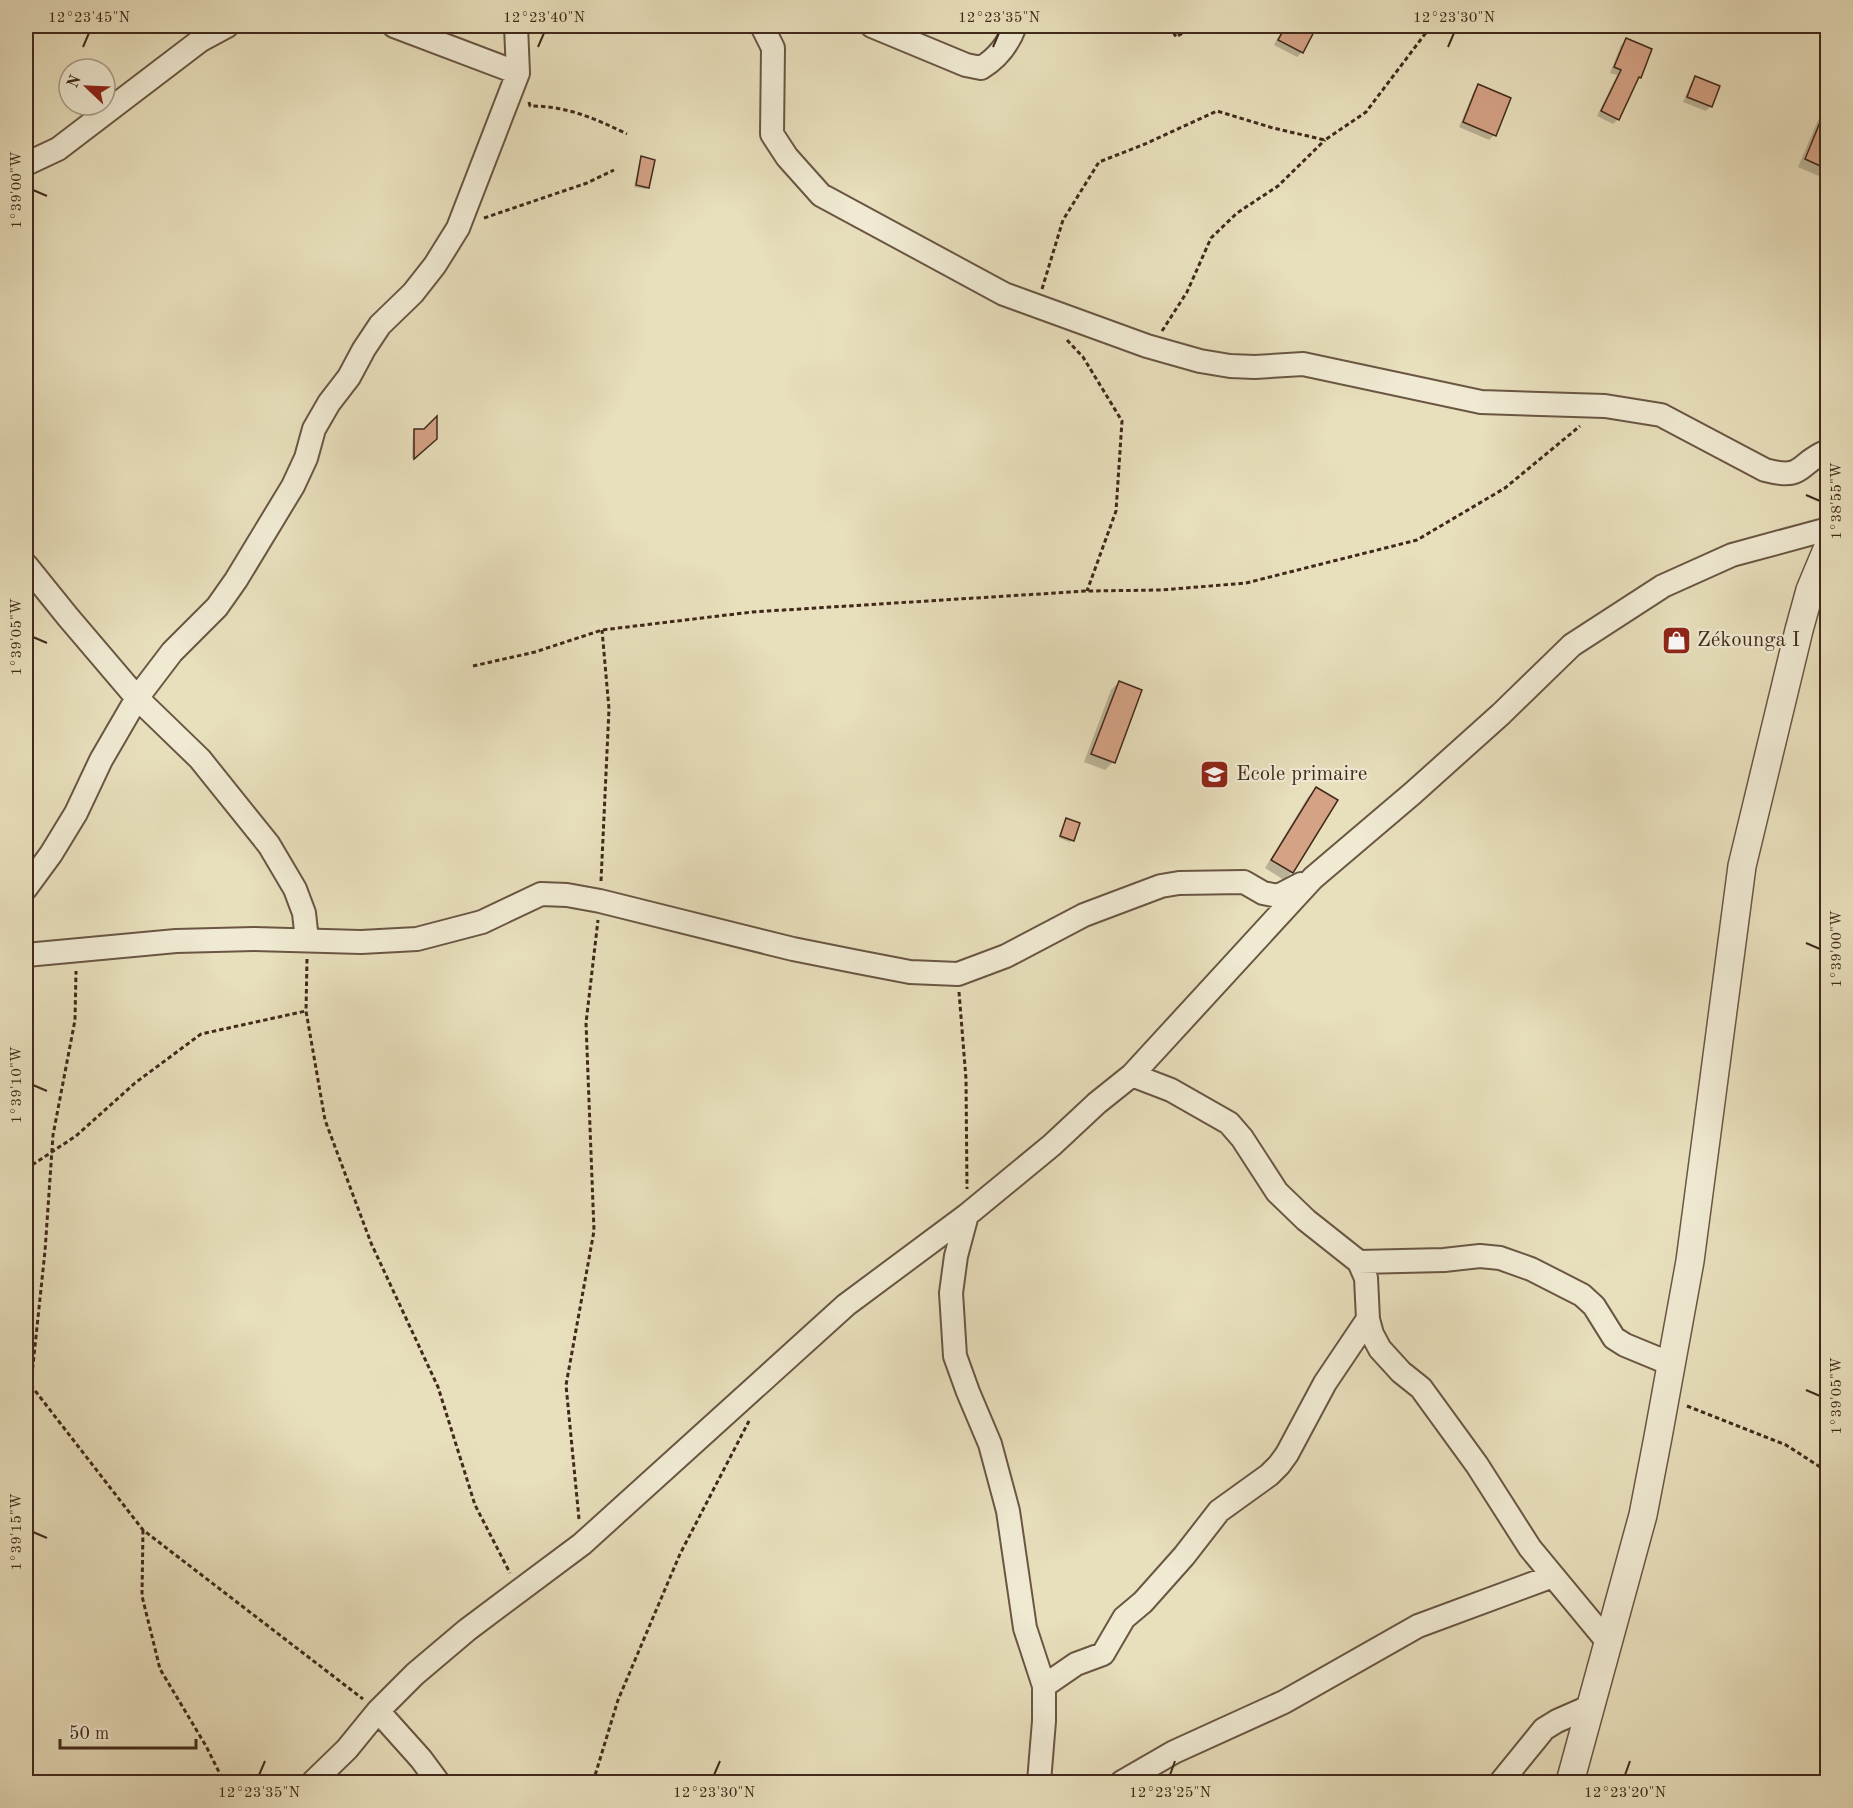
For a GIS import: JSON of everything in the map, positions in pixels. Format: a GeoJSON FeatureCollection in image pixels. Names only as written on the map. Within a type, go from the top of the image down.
{"type":"FeatureCollection","features":[{"type":"Feature","properties":{"kind":"street"},"geometry":{"type":"LineString","coordinates":[[26,164],[58,149],[201,40],[227,26]]}},
{"type":"Feature","properties":{"kind":"street"},"geometry":{"type":"LineString","coordinates":[[394,26],[518,73]]}},
{"type":"Feature","properties":{"kind":"street"},"geometry":{"type":"LineString","coordinates":[[26,888],[51,854],[76,813],[101,760],[138,698],[172,652],[217,607],[236,580],[293,486],[306,458],[314,429],[380,325],[413,293],[435,265],[458,228],[518,73],[516,26]]}},
{"type":"Feature","properties":{"kind":"street"},"geometry":{"type":"LineString","coordinates":[[762,26],[773,48]]}},
{"type":"Feature","properties":{"kind":"street"},"geometry":{"type":"LineString","coordinates":[[782,26],[773,48],[772,134],[787,157],[821,195],[1004,294],[1147,346],[1200,361],[1255,367],[1303,364],[1481,402],[1605,406],[1661,415],[1765,470],[1780,473],[1795,473],[1817,455],[1827,452]]}},
{"type":"Feature","properties":{"kind":"street"},"geometry":{"type":"LineString","coordinates":[[872,26],[966,65],[981,68],[996,59],[1015,26]]}},
{"type":"Feature","properties":{"kind":"street"},"geometry":{"type":"LineString","coordinates":[[313,1782],[347,1749],[378,1711],[415,1674],[458,1637],[582,1544],[846,1305],[967,1215],[1132,1075],[1313,878],[1422,786],[1572,645],[1664,586],[1732,555],[1827,529]]}},
{"type":"Feature","properties":{"kind":"street"},"geometry":{"type":"LineString","coordinates":[[1570,1782],[1643,1515],[1666,1397],[1689,1261],[1742,866],[1799,630],[1810,590],[1827,547]]}},
{"type":"Feature","properties":{"kind":"street"},"geometry":{"type":"LineString","coordinates":[[26,565],[138,698],[200,759],[269,845],[295,889],[304,913],[307,940]]}},
{"type":"Feature","properties":{"kind":"street"},"geometry":{"type":"LineString","coordinates":[[26,955],[176,941],[361,942],[417,939],[482,922],[541,894],[567,895],[600,901],[793,949],[910,972],[958,974],[1006,956],[1084,915],[1161,886],[1179,883],[1244,882],[1263,893],[1278,896],[1313,878]]}},
{"type":"Feature","properties":{"kind":"street"},"geometry":{"type":"LineString","coordinates":[[1132,1075],[1171,1090],[1229,1123],[1242,1138],[1277,1192],[1306,1220],[1359,1262],[1366,1278],[1368,1319],[1372,1334],[1380,1349],[1401,1372],[1421,1388],[1478,1465],[1530,1548],[1607,1641]]}},
{"type":"Feature","properties":{"kind":"street"},"geometry":{"type":"LineString","coordinates":[[967,1215],[956,1256],[951,1293],[955,1356],[990,1444],[1008,1511],[1025,1628],[1044,1686],[1044,1721],[1039,1782]]}},
{"type":"Feature","properties":{"kind":"street"},"geometry":{"type":"LineString","coordinates":[[1359,1262],[1444,1260],[1480,1256],[1500,1258],[1532,1269],[1582,1295],[1594,1306],[1614,1338],[1625,1345],[1671,1364]]}},
{"type":"Feature","properties":{"kind":"street"},"geometry":{"type":"LineString","coordinates":[[1044,1686],[1076,1664],[1103,1654],[1124,1618],[1143,1602],[1185,1556],[1219,1511],[1269,1475],[1279,1465],[1325,1383],[1368,1319]]}},
{"type":"Feature","properties":{"kind":"street"},"geometry":{"type":"LineString","coordinates":[[1122,1782],[1173,1752],[1284,1702],[1418,1626],[1553,1576]]}},
{"type":"Feature","properties":{"kind":"street"},"geometry":{"type":"LineString","coordinates":[[1501,1782],[1544,1730],[1557,1720],[1589,1707]]}},
{"type":"Feature","properties":{"kind":"street"},"geometry":{"type":"LineString","coordinates":[[378,1711],[421,1759],[438,1782]]}},
{"type":"Feature","properties":{"kind":"path"},"geometry":{"type":"LineString","coordinates":[[1170,26],[1176,37],[1194,26]]}},
{"type":"Feature","properties":{"kind":"path"},"geometry":{"type":"LineString","coordinates":[[1147,346],[1165,327],[1186,292],[1211,238],[1238,213],[1278,186],[1325,140],[1366,112],[1431,26]]}},
{"type":"Feature","properties":{"kind":"path"},"geometry":{"type":"LineString","coordinates":[[518,73],[530,106],[551,106],[590,116],[627,134]]}},
{"type":"Feature","properties":{"kind":"path"},"geometry":{"type":"LineString","coordinates":[[1036,306],[1063,220],[1099,162],[1217,111],[1325,140]]}},
{"type":"Feature","properties":{"kind":"path"},"geometry":{"type":"LineString","coordinates":[[458,228],[586,183],[614,170]]}},
{"type":"Feature","properties":{"kind":"path"},"geometry":{"type":"LineString","coordinates":[[1067,340],[1083,357],[1122,421],[1116,511],[1087,591]]}},
{"type":"Feature","properties":{"kind":"path"},"geometry":{"type":"LineString","coordinates":[[473,666],[535,652],[602,630],[763,611],[1087,591],[1162,590],[1246,583],[1417,540],[1505,488],[1605,406]]}},
{"type":"Feature","properties":{"kind":"path"},"geometry":{"type":"LineString","coordinates":[[582,1544],[566,1384],[594,1231],[586,1023],[600,901],[609,709],[602,630]]}},
{"type":"Feature","properties":{"kind":"path"},"geometry":{"type":"LineString","coordinates":[[307,940],[306,1011],[325,1120],[371,1243],[438,1387],[475,1505],[519,1591]]}},
{"type":"Feature","properties":{"kind":"path"},"geometry":{"type":"LineString","coordinates":[[30,1386],[45,1251],[53,1135],[75,1020],[76,951]]}},
{"type":"Feature","properties":{"kind":"path"},"geometry":{"type":"LineString","coordinates":[[958,974],[966,1079],[967,1215]]}},
{"type":"Feature","properties":{"kind":"path"},"geometry":{"type":"LineString","coordinates":[[26,1168],[75,1136],[135,1083],[201,1034],[306,1011]]}},
{"type":"Feature","properties":{"kind":"path"},"geometry":{"type":"LineString","coordinates":[[26,1379],[143,1530],[378,1711]]}},
{"type":"Feature","properties":{"kind":"path"},"geometry":{"type":"LineString","coordinates":[[1666,1397],[1786,1446],[1827,1472]]}},
{"type":"Feature","properties":{"kind":"path"},"geometry":{"type":"LineString","coordinates":[[593,1782],[618,1700],[680,1554],[751,1418]]}},
{"type":"Feature","properties":{"kind":"path"},"geometry":{"type":"LineString","coordinates":[[143,1530],[142,1596],[160,1669],[206,1746],[224,1782]]}},
{"type":"Feature","properties":{"kind":"building"},"geometry":{"type":"Polygon","coordinates":[[[1286,26],[1317,26],[1303,53],[1278,40],[1286,26]]]}},
{"type":"Feature","properties":{"kind":"building"},"geometry":{"type":"Polygon","coordinates":[[[1626,38],[1652,49],[1641,78],[1639,77],[1619,120],[1601,111],[1621,70],[1614,67],[1626,38]]]}},
{"type":"Feature","properties":{"kind":"building"},"geometry":{"type":"Polygon","coordinates":[[[1695,76],[1720,86],[1712,107],[1687,97],[1695,76]]]}},
{"type":"Feature","properties":{"kind":"building"},"geometry":{"type":"Polygon","coordinates":[[[1478,84],[1511,98],[1496,136],[1463,122],[1478,84]]]}},
{"type":"Feature","properties":{"kind":"building"},"geometry":{"type":"Polygon","coordinates":[[[1827,105],[1827,169],[1805,159],[1827,105]]]}},
{"type":"Feature","properties":{"kind":"building"},"geometry":{"type":"Polygon","coordinates":[[[641,156],[655,160],[649,188],[636,185],[641,156]]]}},
{"type":"Feature","properties":{"kind":"building"},"geometry":{"type":"Polygon","coordinates":[[[437,416],[437,439],[414,459],[414,429],[424,429],[437,416]]]}},
{"type":"Feature","properties":{"kind":"building"},"geometry":{"type":"Polygon","coordinates":[[[1119,681],[1142,690],[1115,763],[1091,754],[1119,681]]]}},
{"type":"Feature","properties":{"kind":"building"},"geometry":{"type":"Polygon","coordinates":[[[1316,787],[1338,800],[1293,873],[1271,860],[1316,787]]]}},
{"type":"Feature","properties":{"kind":"building"},"geometry":{"type":"Polygon","coordinates":[[[1066,818],[1080,823],[1074,841],[1060,836],[1066,818]]]}},
{"type":"Feature","properties":{"kind":"place","name":"Zékounga I"},"geometry":{"type":"Point","coordinates":[1676,640]}},
{"type":"Feature","properties":{"kind":"place","name":"Ecole primaire"},"geometry":{"type":"Point","coordinates":[1215,774]}}]}
